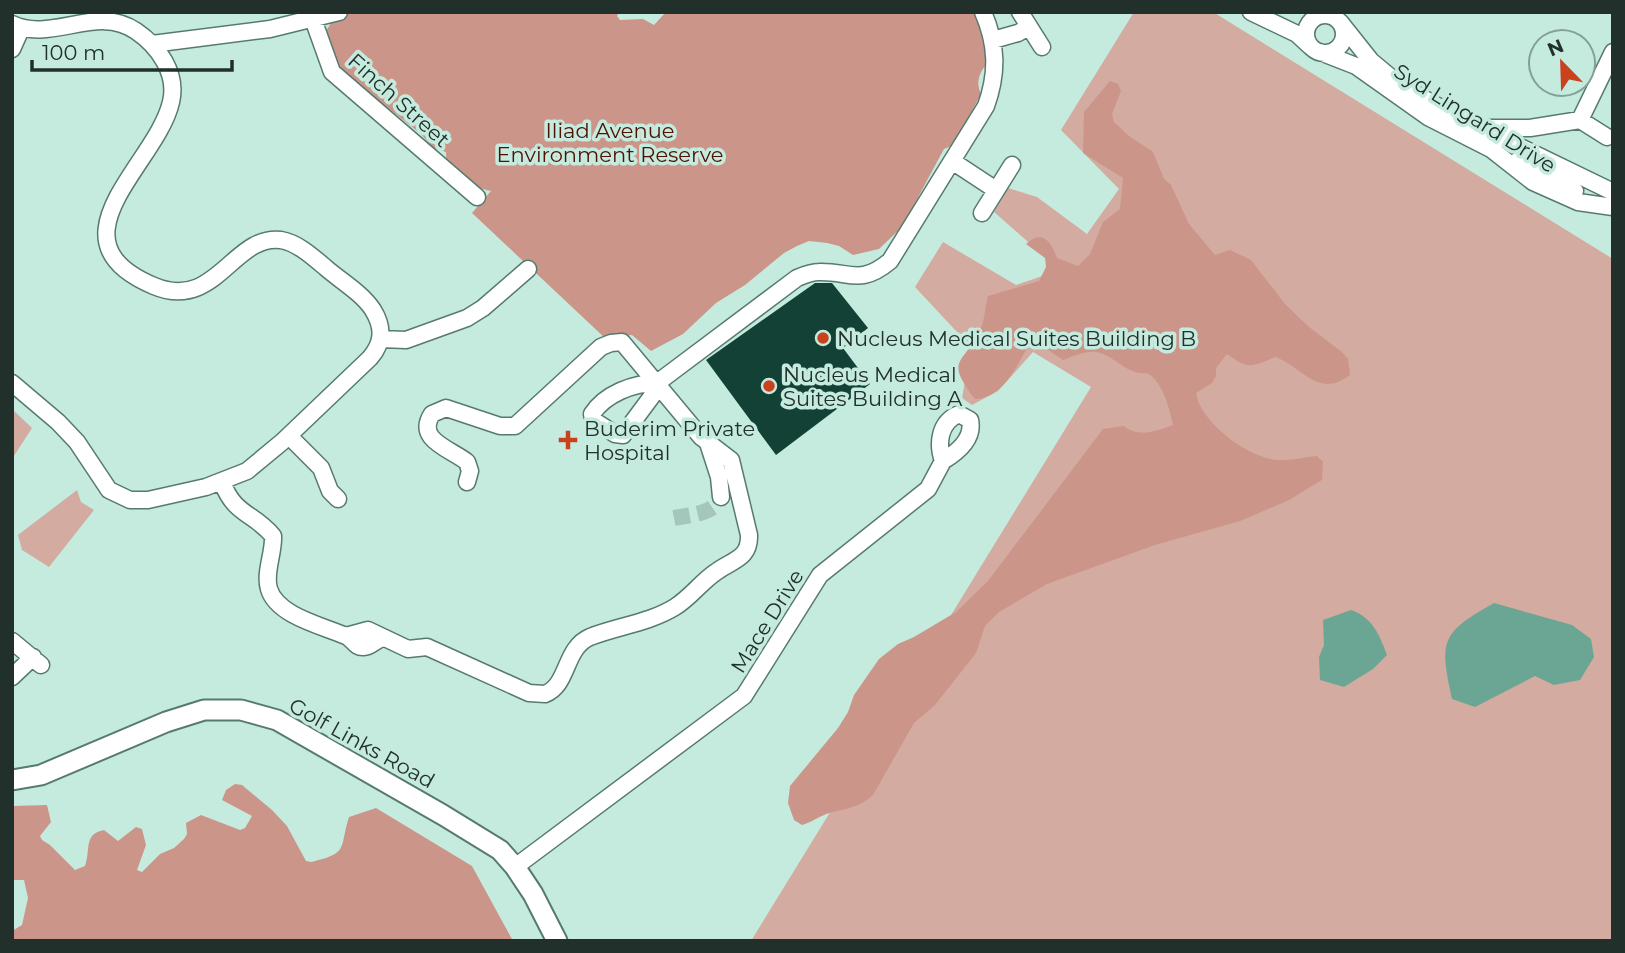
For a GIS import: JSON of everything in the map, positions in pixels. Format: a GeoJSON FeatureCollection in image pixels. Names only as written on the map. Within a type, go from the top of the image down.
{"type":"FeatureCollection","features":[{"type":"Feature","properties":{"kind":"main road","name":"Golf Links Road"},"geometry":{"type":"LineString","coordinates":[[12,780],[41,775],[166,722],[204,710],[241,710],[277,720],[500,850],[534,894],[557,941]]}},
{"type":"Feature","properties":{"kind":"street"},"geometry":{"type":"LineString","coordinates":[[152,44],[270,29],[339,12]]}},
{"type":"Feature","properties":{"kind":"street"},"geometry":{"type":"LineString","coordinates":[[657,383],[797,278],[821,272],[856,276],[876,270],[890,261],[978,119],[990,93],[995,58],[993,40],[983,12]]}},
{"type":"Feature","properties":{"kind":"street"},"geometry":{"type":"LineString","coordinates":[[1020,12],[1042,47]]}},
{"type":"Feature","properties":{"kind":"street","name":"Syd Lingard Drive"},"geometry":{"type":"LineString","coordinates":[[1251,12],[1297,34],[1315,49],[1356,66],[1428,117],[1491,149],[1520,174],[1578,202],[1613,207]]}},
{"type":"Feature","properties":{"kind":"street"},"geometry":{"type":"LineString","coordinates":[[1301,12],[1328,16],[1343,31],[1341,43],[1332,51],[1315,49],[1306,37],[1312,20],[1328,16]]}},
{"type":"Feature","properties":{"kind":"street","name":"Syd Lingard Drive"},"geometry":{"type":"LineString","coordinates":[[1328,16],[1389,77],[1431,103],[1613,192]]}},
{"type":"Feature","properties":{"kind":"street","name":"Finch Street"},"geometry":{"type":"LineString","coordinates":[[313,19],[332,72],[477,197]]}},
{"type":"Feature","properties":{"kind":"street"},"geometry":{"type":"LineString","coordinates":[[12,49],[17,27],[45,29],[106,21],[134,29],[152,44],[167,65],[172,85],[171,103],[108,216],[107,240],[112,253],[131,273],[157,287],[183,290],[208,283],[238,257],[255,247],[283,240],[309,254],[364,299],[377,319],[381,339],[370,358],[289,436],[247,471],[222,482],[148,500],[130,500],[115,494],[104,485],[77,442],[12,383]]}},
{"type":"Feature","properties":{"kind":"street"},"geometry":{"type":"LineString","coordinates":[[993,40],[1029,27]]}},
{"type":"Feature","properties":{"kind":"street"},"geometry":{"type":"LineString","coordinates":[[1580,120],[1613,52]]}},
{"type":"Feature","properties":{"kind":"street"},"geometry":{"type":"LineString","coordinates":[[1476,126],[1499,129],[1530,128],[1580,120],[1607,137]]}},
{"type":"Feature","properties":{"kind":"street"},"geometry":{"type":"LineString","coordinates":[[952,161],[996,190]]}},
{"type":"Feature","properties":{"kind":"street"},"geometry":{"type":"LineString","coordinates":[[982,213],[1012,165]]}},
{"type":"Feature","properties":{"kind":"street"},"geometry":{"type":"LineString","coordinates":[[381,339],[406,340],[467,318],[483,309],[527,269]]}},
{"type":"Feature","properties":{"kind":"street"},"geometry":{"type":"LineString","coordinates":[[222,482],[233,504],[274,538],[268,583],[272,596],[291,613],[346,636],[362,648],[383,639],[408,649],[432,649],[534,695],[550,693],[558,683],[572,653],[584,640],[640,623],[676,606],[713,573],[747,552],[749,535],[734,466],[727,456],[708,443],[626,345],[617,342],[597,350],[515,426],[500,426],[452,409],[436,411],[429,419],[427,432],[434,442],[467,462],[470,471],[467,482]]}},
{"type":"Feature","properties":{"kind":"street"},"geometry":{"type":"LineString","coordinates":[[289,436],[321,468],[330,491],[338,499]]}},
{"type":"Feature","properties":{"kind":"street"},"geometry":{"type":"LineString","coordinates":[[708,443],[719,477],[721,497]]}},
{"type":"Feature","properties":{"kind":"street","name":"Mace Drive"},"geometry":{"type":"LineString","coordinates":[[515,867],[744,696],[820,575],[928,489],[943,461]]}},
{"type":"Feature","properties":{"kind":"street"},"geometry":{"type":"LineString","coordinates":[[12,641],[37,661],[12,677]]}},
{"type":"Feature","properties":{"kind":"shaded area"},"geometry":{"type":"Polygon","coordinates":[[[1134,12],[1213,12],[1613,259],[1613,941],[751,941],[1091,387],[1033,352],[998,391],[972,405],[962,398],[971,347],[915,287],[943,242],[1016,285],[1060,270],[994,212],[1008,188],[1037,197],[1087,234],[1119,189],[1061,130],[1134,12]]]}},
{"type":"Feature","properties":{"kind":"shaded area"},"geometry":{"type":"Polygon","coordinates":[[[12,409],[32,428],[12,459],[12,409]]]}},
{"type":"Feature","properties":{"kind":"shaded area"},"geometry":{"type":"Polygon","coordinates":[[[77,490],[81,502],[94,510],[49,567],[22,550],[18,535],[77,490]]]}},
{"type":"Feature","properties":{"kind":"shaded area"},"geometry":{"type":"Polygon","coordinates":[[[1494,603],[1572,625],[1591,639],[1594,657],[1580,680],[1554,685],[1535,676],[1475,707],[1452,699],[1446,663],[1448,640],[1463,622],[1494,603]]]}},
{"type":"Feature","properties":{"kind":"shaded area"},"geometry":{"type":"Polygon","coordinates":[[[1351,610],[1370,622],[1387,655],[1373,669],[1344,687],[1320,680],[1319,657],[1324,645],[1323,620],[1351,610]]]}},
{"type":"Feature","properties":{"kind":"green space","name":"Iliad Avenue Environment Reserve"},"geometry":{"type":"Polygon","coordinates":[[[352,12],[619,12],[617,16],[620,20],[643,19],[654,25],[666,12],[977,12],[982,19],[989,62],[979,76],[981,94],[954,145],[944,149],[902,227],[879,249],[853,255],[839,246],[827,243],[809,241],[797,246],[716,303],[683,334],[651,351],[632,335],[606,339],[472,213],[491,191],[461,179],[450,168],[446,152],[433,148],[421,134],[344,73],[325,46],[330,41],[326,31],[333,20],[352,12]]]}},
{"type":"Feature","properties":{"kind":"green space"},"geometry":{"type":"Polygon","coordinates":[[[1110,81],[1118,84],[1121,91],[1112,114],[1114,122],[1153,152],[1164,179],[1171,185],[1189,224],[1215,255],[1230,250],[1251,260],[1285,304],[1348,359],[1350,375],[1339,382],[1329,384],[1311,379],[1276,357],[1246,365],[1227,354],[1216,368],[1212,383],[1196,393],[1206,416],[1240,446],[1266,458],[1278,460],[1317,456],[1323,462],[1322,480],[1289,500],[1240,521],[1155,545],[1047,584],[999,612],[985,626],[976,653],[935,705],[914,723],[873,795],[858,805],[829,813],[802,825],[794,820],[788,803],[790,786],[838,728],[854,695],[879,659],[898,644],[956,612],[988,581],[1103,429],[1124,426],[1141,433],[1173,425],[1164,396],[1153,377],[1147,373],[1133,371],[1096,352],[1063,360],[1032,339],[1003,385],[986,397],[975,399],[958,368],[981,328],[988,296],[1039,281],[1046,267],[1045,258],[1026,244],[1041,237],[1049,242],[1057,258],[1078,266],[1090,254],[1103,222],[1120,209],[1123,178],[1083,153],[1084,112],[1110,81]]]}},
{"type":"Feature","properties":{"kind":"green space"},"geometry":{"type":"Polygon","coordinates":[[[235,784],[242,785],[272,810],[287,826],[306,861],[311,862],[338,852],[349,817],[376,808],[472,866],[513,941],[12,941],[12,931],[22,925],[28,898],[24,880],[12,880],[12,806],[47,805],[51,822],[40,836],[75,870],[85,866],[90,839],[97,832],[104,830],[118,841],[136,827],[142,829],[146,845],[137,870],[142,872],[160,854],[174,848],[184,839],[187,834],[186,823],[201,815],[240,830],[245,828],[252,816],[222,800],[226,790],[235,784]]]}},
{"type":"Feature","properties":{"kind":"building"},"geometry":{"type":"Polygon","coordinates":[[[815,283],[832,283],[868,328],[843,348],[870,384],[776,455],[706,360],[815,283]]]}},
{"type":"Feature","properties":{"kind":"tunnel"},"geometry":{"type":"LineString","coordinates":[[674,518],[707,510],[718,503],[721,497]]}},
{"type":"Feature","properties":{"kind":"place","name":"Nucleus Medical Suites Building B"},"geometry":{"type":"Point","coordinates":[823,338]}},
{"type":"Feature","properties":{"kind":"place","name":"Nucleus Medical Suites Building A"},"geometry":{"type":"Point","coordinates":[769,386]}},
{"type":"Feature","properties":{"kind":"place","name":"Buderim Private Hospital"},"geometry":{"type":"Point","coordinates":[568,440]}}]}
